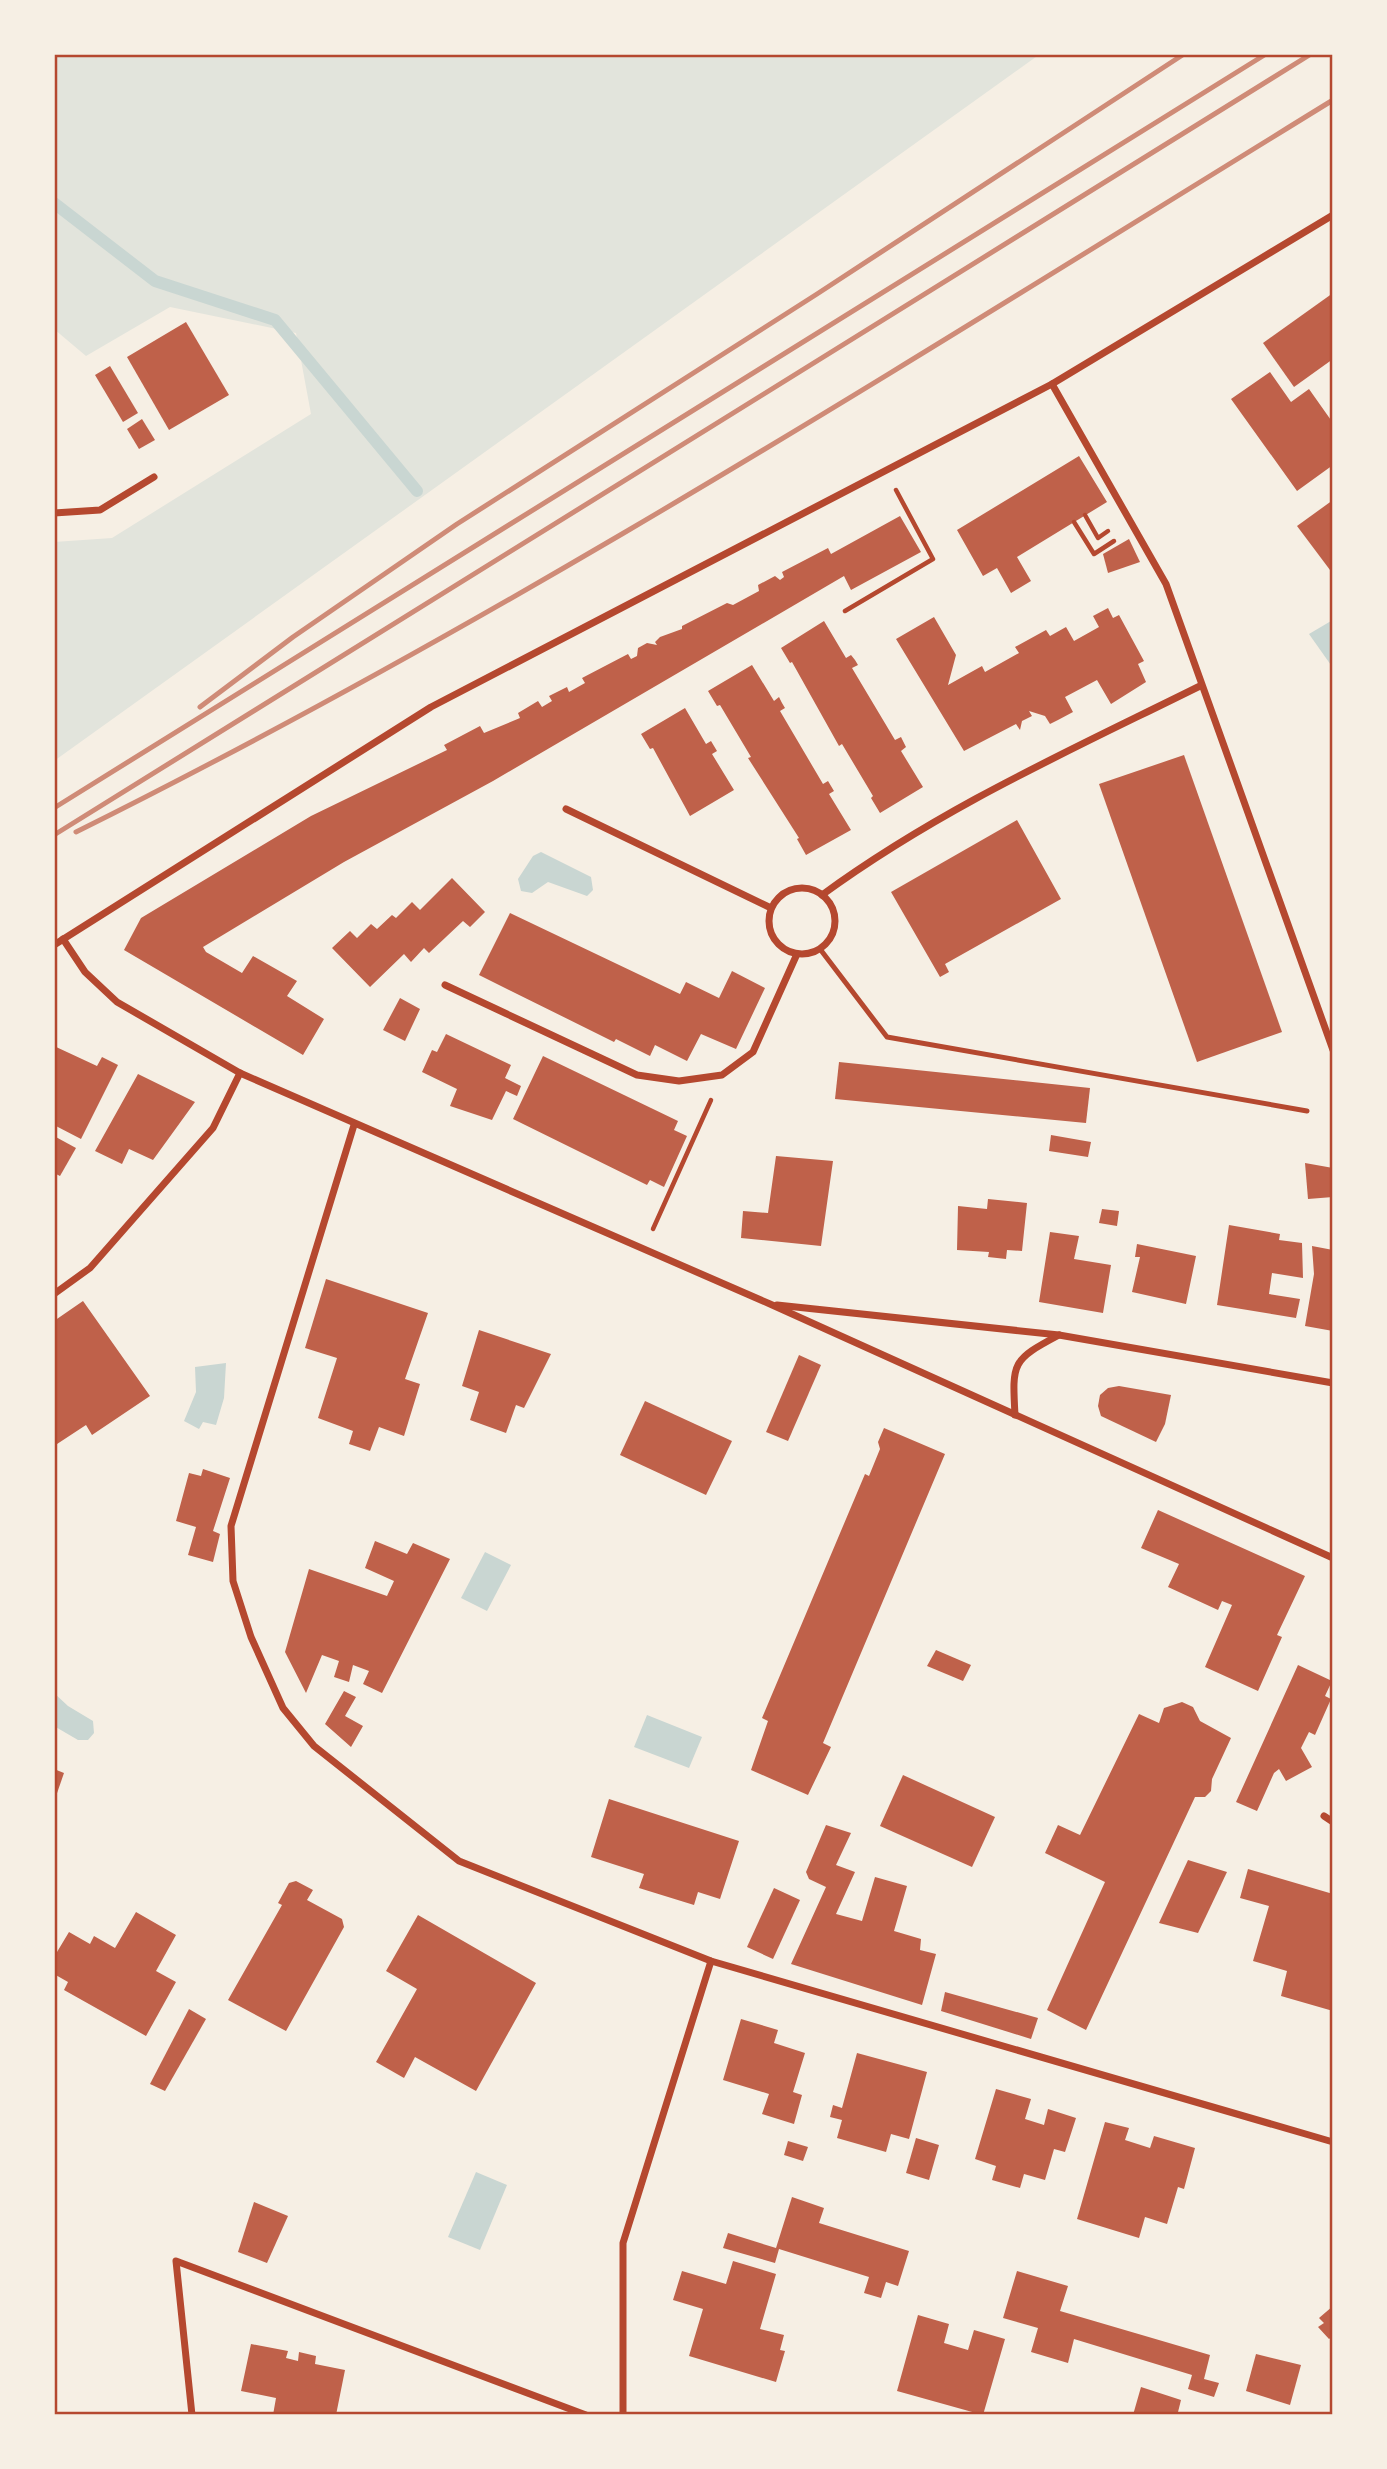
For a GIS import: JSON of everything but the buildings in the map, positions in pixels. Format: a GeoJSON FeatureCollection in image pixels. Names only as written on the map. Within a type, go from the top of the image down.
{"type":"FeatureCollection","features":[{"type":"Feature","properties":{"kind":"street"},"geometry":{"type":"LineString","coordinates":[[54,945],[431,707],[1052,384],[1333,215]]}},
{"type":"Feature","properties":{"kind":"street"},"geometry":{"type":"LineString","coordinates":[[1052,384],[1166,584],[1200,686],[1333,1050]]}},
{"type":"Feature","properties":{"kind":"street"},"geometry":{"type":"LineString","coordinates":[[54,513],[100,510],[154,477]]}},
{"type":"Feature","properties":{"kind":"street"},"geometry":{"type":"LineString","coordinates":[[822,895],[882,851],[959,805],[1200,686]]}},
{"type":"Feature","properties":{"kind":"street"},"geometry":{"type":"LineString","coordinates":[[566,809],[771,908]]}},
{"type":"Feature","properties":{"kind":"street"},"geometry":{"type":"LineString","coordinates":[[797,888],[808,888],[822,895],[832,907],[835,922],[831,938],[820,949],[797,954],[783,948],[773,937],[769,923],[771,908],[787,891],[797,888]]}},
{"type":"Feature","properties":{"kind":"street"},"geometry":{"type":"LineString","coordinates":[[63,939],[85,972],[117,1002],[240,1073],[354,1125],[770,1304],[1333,1558]]}},
{"type":"Feature","properties":{"kind":"street"},"geometry":{"type":"LineString","coordinates":[[445,985],[637,1075],[679,1081],[722,1075],[753,1052],[797,954]]}},
{"type":"Feature","properties":{"kind":"street"},"geometry":{"type":"LineString","coordinates":[[54,1294],[90,1268],[212,1128],[240,1073]]}},
{"type":"Feature","properties":{"kind":"street"},"geometry":{"type":"LineString","coordinates":[[354,1125],[231,1526],[233,1581],[251,1637],[283,1707],[313,1746],[459,1861],[711,1961],[1333,2142]]}},
{"type":"Feature","properties":{"kind":"street"},"geometry":{"type":"LineString","coordinates":[[770,1304],[1059,1335],[1333,1383]]}},
{"type":"Feature","properties":{"kind":"street"},"geometry":{"type":"LineString","coordinates":[[1015,1415],[1013,1378],[1024,1353],[1059,1335]]}},
{"type":"Feature","properties":{"kind":"street"},"geometry":{"type":"LineString","coordinates":[[1324,1816],[1333,1822]]}},
{"type":"Feature","properties":{"kind":"street"},"geometry":{"type":"LineString","coordinates":[[623,2415],[623,2243],[711,1961]]}},
{"type":"Feature","properties":{"kind":"street"},"geometry":{"type":"LineString","coordinates":[[192,2415],[176,2261],[586,2415]]}},
{"type":"Feature","properties":{"kind":"lane"},"geometry":{"type":"LineString","coordinates":[[820,949],[887,1037],[1307,1111]]}},
{"type":"Feature","properties":{"kind":"path"},"geometry":{"type":"LineString","coordinates":[[845,611],[933,559],[885,470]]}},
{"type":"Feature","properties":{"kind":"path"},"geometry":{"type":"LineString","coordinates":[[1085,515],[1098,538],[1120,524]]}},
{"type":"Feature","properties":{"kind":"path"},"geometry":{"type":"LineString","coordinates":[[1074,522],[1094,554],[1126,534]]}},
{"type":"Feature","properties":{"kind":"path"},"geometry":{"type":"LineString","coordinates":[[644,1249],[722,1075]]}},
{"type":"Feature","properties":{"kind":"shaded area"},"geometry":{"type":"Polygon","coordinates":[[[54,54],[1040,54],[54,761],[54,542],[112,538],[311,414],[296,333],[170,307],[86,356],[54,329],[54,54]]]}},
{"type":"Feature","properties":{"kind":"shaded area"},"geometry":{"type":"Polygon","coordinates":[[[1331,621],[1333,624],[1333,668],[1309,634],[1331,621]]]}},
{"type":"Feature","properties":{"kind":"shaded area"},"geometry":{"type":"Polygon","coordinates":[[[541,852],[591,877],[593,890],[587,896],[548,882],[532,893],[521,891],[518,879],[533,856],[541,852]]]}},
{"type":"Feature","properties":{"kind":"shaded area"},"geometry":{"type":"Polygon","coordinates":[[[226,1363],[224,1398],[216,1425],[203,1422],[199,1429],[184,1421],[196,1392],[195,1367],[226,1363]]]}},
{"type":"Feature","properties":{"kind":"shaded area"},"geometry":{"type":"Polygon","coordinates":[[[485,1552],[511,1565],[487,1611],[461,1598],[485,1552]]]}},
{"type":"Feature","properties":{"kind":"shaded area"},"geometry":{"type":"Polygon","coordinates":[[[54,1693],[68,1706],[93,1721],[94,1733],[88,1740],[78,1740],[54,1726],[54,1693]]]}},
{"type":"Feature","properties":{"kind":"shaded area"},"geometry":{"type":"Polygon","coordinates":[[[647,1715],[702,1737],[689,1768],[634,1747],[647,1715]]]}},
{"type":"Feature","properties":{"kind":"shaded area"},"geometry":{"type":"Polygon","coordinates":[[[476,2172],[507,2185],[480,2250],[448,2237],[476,2172]]]}},
{"type":"Feature","properties":{"kind":"waterway"},"geometry":{"type":"LineString","coordinates":[[54,203],[155,281],[275,320],[417,491]]}},
{"type":"Feature","properties":{"kind":"railway"},"geometry":{"type":"LineString","coordinates":[[200,707],[293,637],[457,524],[817,294],[1184,54]]}},
{"type":"Feature","properties":{"kind":"railway"},"geometry":{"type":"LineString","coordinates":[[54,808],[1266,54]]}},
{"type":"Feature","properties":{"kind":"railway"},"geometry":{"type":"LineString","coordinates":[[54,835],[1311,54]]}},
{"type":"Feature","properties":{"kind":"railway"},"geometry":{"type":"LineString","coordinates":[[76,832],[238,749],[556,572],[868,386],[1333,100]]}}]}
